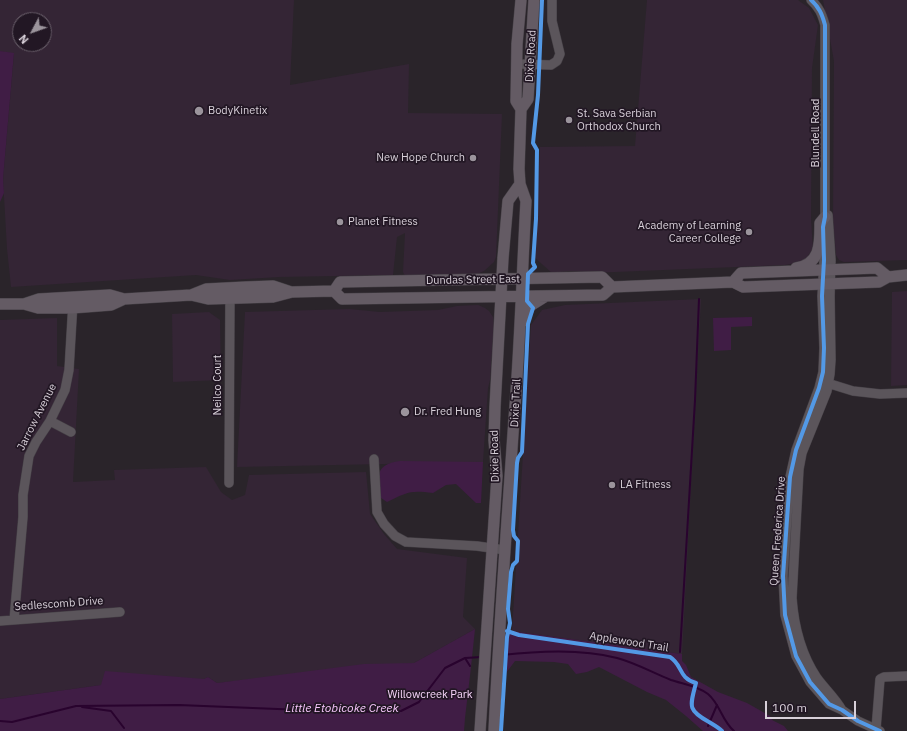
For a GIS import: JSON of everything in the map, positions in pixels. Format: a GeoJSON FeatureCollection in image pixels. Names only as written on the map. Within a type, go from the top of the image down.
{"type":"FeatureCollection","features":[{"type":"Feature","properties":{"kind":"main road","name":"Dixie Road"},"geometry":{"type":"LineString","coordinates":[[521,0],[516,101],[521,109]]}},
{"type":"Feature","properties":{"kind":"main road","name":"Dixie Road"},"geometry":{"type":"LineString","coordinates":[[494,731],[526,201],[520,184],[519,169],[521,109],[528,99],[534,0]]}},
{"type":"Feature","properties":{"kind":"main road","name":"Dixie Road"},"geometry":{"type":"LineString","coordinates":[[480,731],[497,476],[494,434],[503,258],[508,201],[520,184]]}},
{"type":"Feature","properties":{"kind":"main road"},"geometry":{"type":"LineString","coordinates":[[782,271],[804,266],[815,257],[820,246],[820,223],[825,213]]}},
{"type":"Feature","properties":{"kind":"main road"},"geometry":{"type":"LineString","coordinates":[[523,257],[532,270],[548,279]]}},
{"type":"Feature","properties":{"kind":"main road"},"geometry":{"type":"LineString","coordinates":[[480,280],[493,271],[503,258]]}},
{"type":"Feature","properties":{"kind":"main road","name":"Dundas Street East"},"geometry":{"type":"LineString","coordinates":[[733,282],[741,273],[827,269],[877,268],[888,277]]}},
{"type":"Feature","properties":{"kind":"main road","name":"Dundas Street East"},"geometry":{"type":"LineString","coordinates":[[0,304],[24,304],[38,308],[73,302],[111,305],[124,299],[191,295],[206,289],[230,293],[273,286],[292,292],[334,291],[342,299],[603,295],[612,287],[733,282],[742,287],[879,282],[888,277],[907,275]]}},
{"type":"Feature","properties":{"kind":"main road","name":"Dundas Street East"},"geometry":{"type":"LineString","coordinates":[[334,291],[340,282],[602,277],[612,287]]}},
{"type":"Feature","properties":{"kind":"main road"},"geometry":{"type":"LineString","coordinates":[[519,326],[530,306],[548,296]]}},
{"type":"Feature","properties":{"kind":"main road"},"geometry":{"type":"LineString","coordinates":[[481,297],[500,317]]}},
{"type":"Feature","properties":{"kind":"street"},"geometry":{"type":"LineString","coordinates":[[518,64],[551,65],[555,63],[559,57],[560,52],[552,21],[552,0]]}},
{"type":"Feature","properties":{"kind":"street","name":"Blundell Road"},"geometry":{"type":"LineString","coordinates":[[811,0],[822,13],[825,25],[825,213],[829,216],[827,269]]}},
{"type":"Feature","properties":{"kind":"street","name":"Queen Frederica Drive"},"geometry":{"type":"LineString","coordinates":[[827,269],[832,360],[802,453],[799,469],[792,598],[793,617],[796,632],[806,658],[818,678],[835,698],[842,710],[858,721],[878,730]]}},
{"type":"Feature","properties":{"kind":"street","name":"Neilco Court"},"geometry":{"type":"LineString","coordinates":[[228,483],[230,293]]}},
{"type":"Feature","properties":{"kind":"street","name":"Jarrow Avenue"},"geometry":{"type":"LineString","coordinates":[[14,620],[23,517],[23,495],[29,456],[36,442],[50,421],[65,390],[68,377],[73,302]]}},
{"type":"Feature","properties":{"kind":"street"},"geometry":{"type":"LineString","coordinates":[[825,382],[838,387],[860,392],[880,394],[907,393]]}},
{"type":"Feature","properties":{"kind":"street"},"geometry":{"type":"LineString","coordinates":[[50,421],[71,432]]}},
{"type":"Feature","properties":{"kind":"street"},"geometry":{"type":"LineString","coordinates":[[374,459],[378,512],[384,524],[395,536],[406,542],[505,550]]}},
{"type":"Feature","properties":{"kind":"street","name":"Sedlescomb Drive"},"geometry":{"type":"LineString","coordinates":[[0,621],[120,612]]}},
{"type":"Feature","properties":{"kind":"street"},"geometry":{"type":"LineString","coordinates":[[878,730],[880,679],[884,677],[907,676]]}},
{"type":"Feature","properties":{"kind":"shaded area"},"geometry":{"type":"Polygon","coordinates":[[[0,0],[294,0],[290,85],[409,64],[408,113],[502,114],[496,257],[494,262],[484,271],[477,274],[405,276],[403,272],[405,233],[397,237],[393,275],[279,277],[230,280],[196,275],[11,287],[3,179],[14,54],[0,51],[0,0]]]}},
{"type":"Feature","properties":{"kind":"shaded area"},"geometry":{"type":"Polygon","coordinates":[[[647,0],[798,0],[809,8],[818,25],[812,68],[811,219],[813,248],[806,259],[785,265],[591,273],[569,271],[552,273],[534,257],[540,147],[635,146],[647,0]]]}},
{"type":"Feature","properties":{"kind":"shaded area"},"geometry":{"type":"Polygon","coordinates":[[[823,0],[907,0],[907,260],[844,262],[839,260],[836,255],[833,220],[834,61],[823,0]]]}},
{"type":"Feature","properties":{"kind":"shaded area"},"geometry":{"type":"Polygon","coordinates":[[[907,291],[907,385],[891,386],[892,292],[907,291]]]}},
{"type":"Feature","properties":{"kind":"shaded area"},"geometry":{"type":"Polygon","coordinates":[[[701,299],[682,654],[512,631],[531,325],[542,310],[565,305],[701,299]]]}},
{"type":"Feature","properties":{"kind":"shaded area"},"geometry":{"type":"Polygon","coordinates":[[[478,305],[489,311],[493,317],[494,324],[483,462],[237,467],[245,312],[349,309],[380,312],[438,310],[457,306],[478,305]]]}},
{"type":"Feature","properties":{"kind":"shaded area"},"geometry":{"type":"Polygon","coordinates":[[[209,312],[220,320],[221,380],[173,382],[172,314],[209,312]]]}},
{"type":"Feature","properties":{"kind":"shaded area"},"geometry":{"type":"Polygon","coordinates":[[[57,318],[57,366],[79,369],[73,482],[115,480],[114,470],[206,467],[221,492],[232,500],[245,495],[249,475],[366,472],[370,514],[397,549],[467,558],[463,617],[475,629],[414,663],[217,683],[208,677],[204,679],[101,685],[0,699],[0,320],[57,318]]]}},
{"type":"Feature","properties":{"kind":"green space"},"geometry":{"type":"Polygon","coordinates":[[[0,51],[14,53],[3,179],[4,193],[0,202],[0,51]]]}},
{"type":"Feature","properties":{"kind":"green space"},"geometry":{"type":"Polygon","coordinates":[[[752,317],[752,326],[731,327],[731,350],[714,351],[713,318],[752,317]]]}},
{"type":"Feature","properties":{"kind":"green space"},"geometry":{"type":"Polygon","coordinates":[[[400,461],[483,462],[481,503],[476,503],[456,484],[446,485],[433,493],[409,493],[387,502],[381,498],[379,484],[380,473],[385,465],[400,461]]]}},
{"type":"Feature","properties":{"kind":"green space","name":"Willowcreek Park"},"geometry":{"type":"Polygon","coordinates":[[[475,629],[464,731],[0,731],[0,699],[101,685],[105,671],[204,679],[208,677],[217,683],[364,664],[414,663],[475,629]]]}},
{"type":"Feature","properties":{"kind":"green space"},"geometry":{"type":"Polygon","coordinates":[[[512,631],[682,654],[682,661],[686,665],[691,677],[718,692],[747,703],[770,716],[772,720],[784,726],[788,731],[703,731],[666,700],[647,692],[599,667],[587,672],[576,674],[568,664],[554,662],[515,661],[506,673],[503,658],[504,642],[506,632],[512,631]]]}},
{"type":"Feature","properties":{"kind":"waterway"},"geometry":{"type":"LineString","coordinates":[[680,652],[695,400],[699,299]]}},
{"type":"Feature","properties":{"kind":"waterway","name":"Little Etobicoke Creek"},"geometry":{"type":"LineString","coordinates":[[502,655],[545,652],[575,652],[604,655],[624,660],[671,680],[704,691],[712,698],[734,731]]}},
{"type":"Feature","properties":{"kind":"waterway","name":"Little Etobicoke Creek"},"geometry":{"type":"LineString","coordinates":[[0,721],[12,722],[76,706],[179,705],[351,712],[401,711],[419,702],[445,668],[465,658],[482,657]]}},
{"type":"Feature","properties":{"kind":"waterway"},"geometry":{"type":"LineString","coordinates":[[465,658],[470,666]]}},
{"type":"Feature","properties":{"kind":"waterway"},"geometry":{"type":"LineString","coordinates":[[708,726],[717,705]]}},
{"type":"Feature","properties":{"kind":"waterway"},"geometry":{"type":"LineString","coordinates":[[82,707],[111,711],[124,728]]}},
{"type":"Feature","properties":{"kind":"cycle path","name":"Dixie Trail"},"geometry":{"type":"LineString","coordinates":[[501,731],[507,637],[510,623],[508,609],[511,572],[513,565],[517,561],[518,541],[514,536],[513,530],[517,463],[522,452],[528,324],[533,308],[527,301],[528,274],[535,267],[533,263],[536,219],[537,150],[533,143],[538,95],[542,0]]}},
{"type":"Feature","properties":{"kind":"cycle path"},"geometry":{"type":"LineString","coordinates":[[811,0],[820,11],[825,25],[825,217],[823,227],[824,260],[822,296],[824,348],[823,372],[819,388],[796,450],[790,477],[783,576],[785,615],[796,656],[810,682],[829,704],[842,710],[858,721],[880,731]]}},
{"type":"Feature","properties":{"kind":"cycle path","name":"Applewood Trail"},"geometry":{"type":"LineString","coordinates":[[507,631],[519,635],[670,657],[677,664],[683,675],[690,681],[696,683],[692,697],[692,707],[694,710],[702,718],[722,731]]}},
{"type":"Feature","properties":{"kind":"place","name":"BodyKinetix"},"geometry":{"type":"Point","coordinates":[199,111]}},
{"type":"Feature","properties":{"kind":"place","name":"St. Sava Serbian Orthodox Church"},"geometry":{"type":"Point","coordinates":[569,120]}},
{"type":"Feature","properties":{"kind":"place","name":"New Hope Church"},"geometry":{"type":"Point","coordinates":[473,158]}},
{"type":"Feature","properties":{"kind":"place","name":"Planet Fitness"},"geometry":{"type":"Point","coordinates":[340,222]}},
{"type":"Feature","properties":{"kind":"place","name":"Academy of Learning Career College"},"geometry":{"type":"Point","coordinates":[749,232]}},
{"type":"Feature","properties":{"kind":"place","name":"Dr. Fred Hung"},"geometry":{"type":"Point","coordinates":[405,412]}},
{"type":"Feature","properties":{"kind":"place","name":"LA Fitness"},"geometry":{"type":"Point","coordinates":[612,485]}}]}
